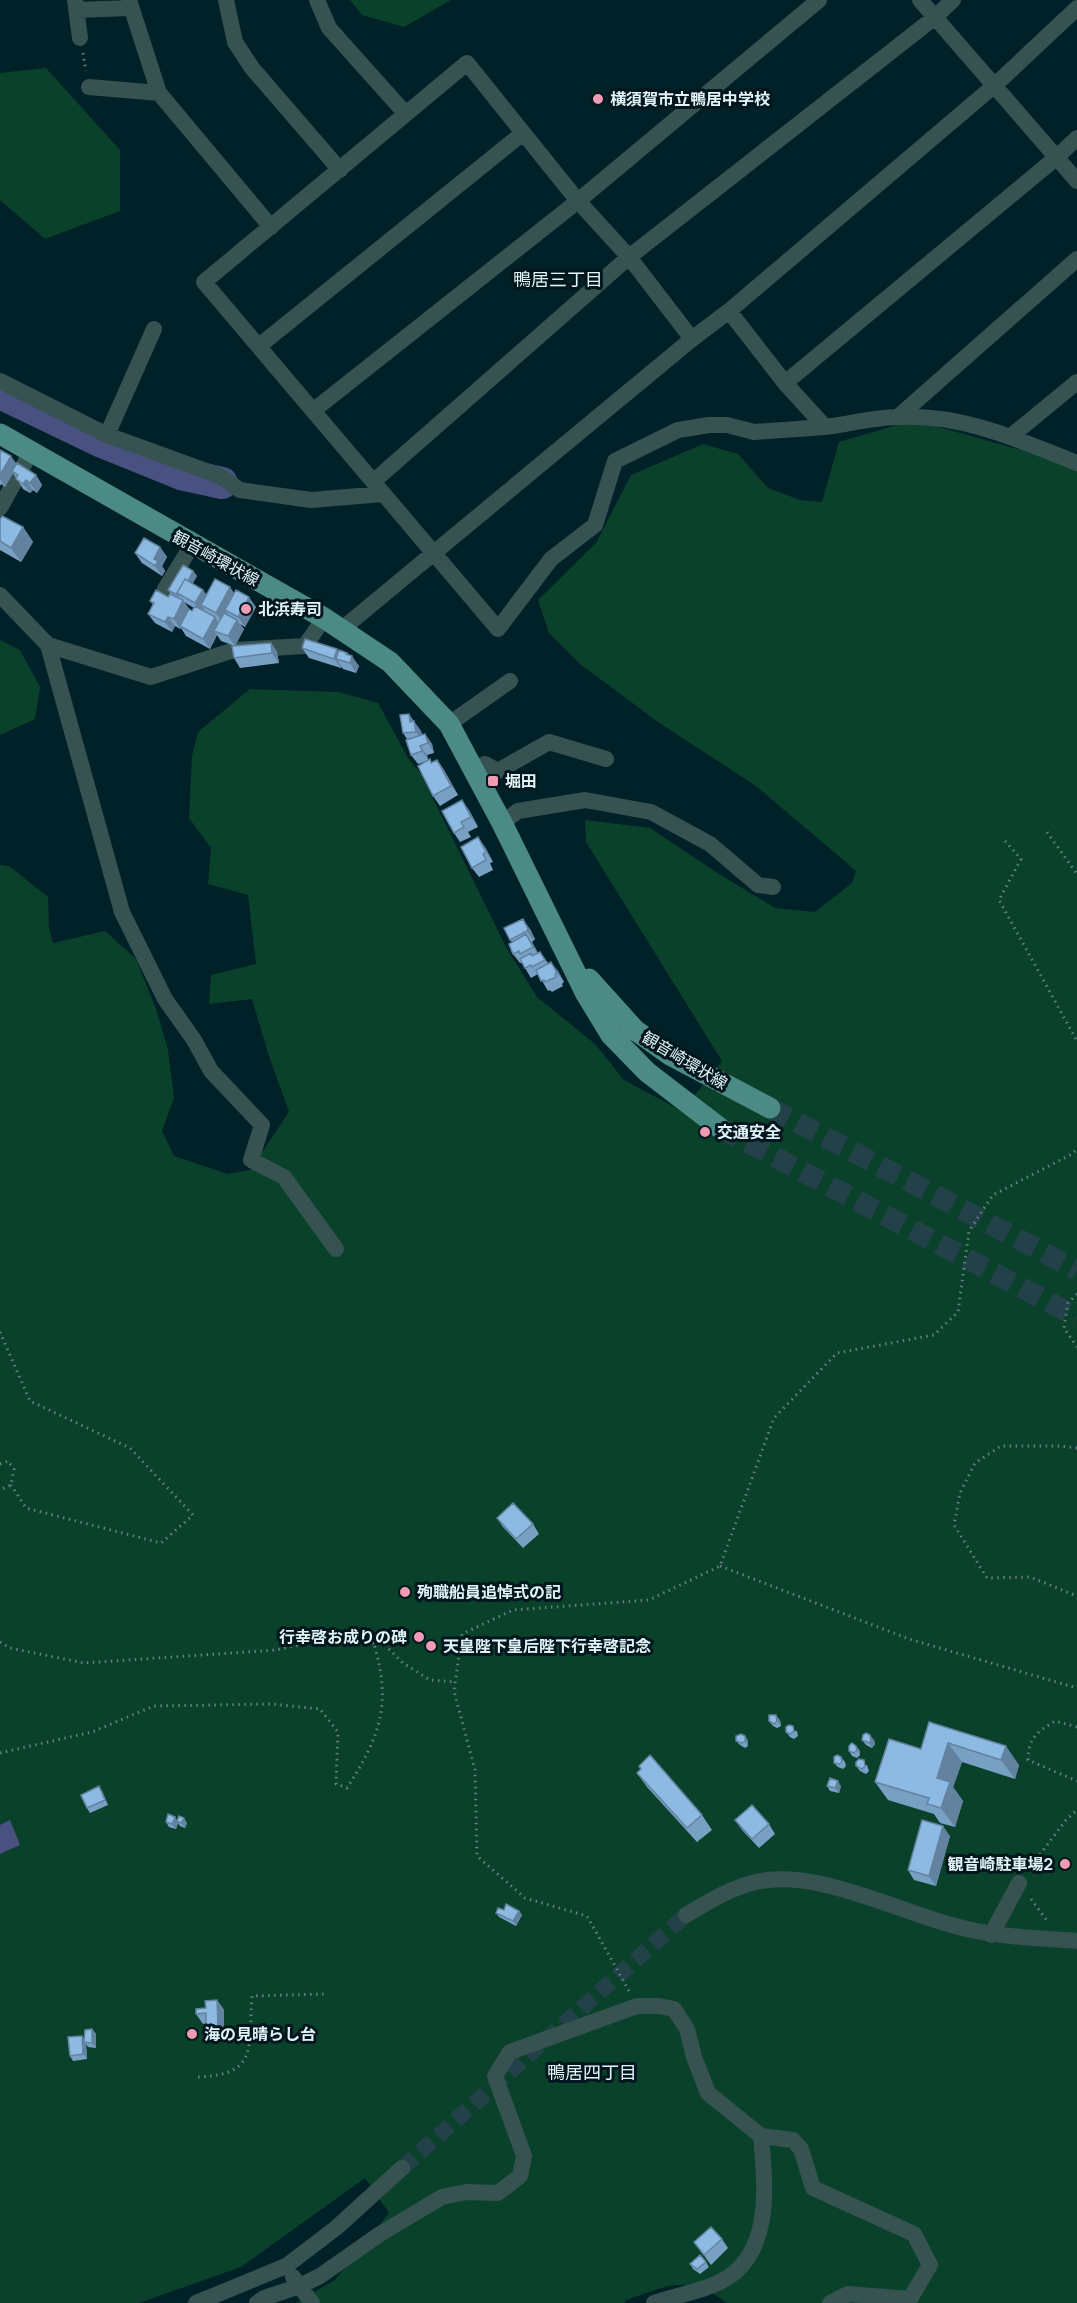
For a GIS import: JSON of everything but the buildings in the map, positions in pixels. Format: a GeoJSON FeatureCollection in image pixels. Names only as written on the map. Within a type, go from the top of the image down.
{"type":"FeatureCollection","features":[{"type":"Feature","properties":{"kind":"main road","name":"観音崎環状線"},"geometry":{"type":"LineString","coordinates":[[0,434],[333,624],[390,662],[449,724],[502,823],[586,994],[611,1035],[647,1072],[720,1128]]}},
{"type":"Feature","properties":{"kind":"main road","name":"観音崎環状線"},"geometry":{"type":"LineString","coordinates":[[563,946],[597,989],[635,1030],[670,1055],[770,1108]]}},
{"type":"Feature","properties":{"kind":"street"},"geometry":{"type":"LineString","coordinates":[[226,0],[235,42],[252,68],[340,170]]}},
{"type":"Feature","properties":{"kind":"street"},"geometry":{"type":"LineString","coordinates":[[316,0],[329,28],[405,113]]}},
{"type":"Feature","properties":{"kind":"street"},"geometry":{"type":"LineString","coordinates":[[314,410],[578,201],[819,0]]}},
{"type":"Feature","properties":{"kind":"street"},"geometry":{"type":"LineString","coordinates":[[920,0],[1077,182]]}},
{"type":"Feature","properties":{"kind":"street"},"geometry":{"type":"LineString","coordinates":[[0,381],[107,435],[220,476],[240,490],[312,500],[379,487],[630,257],[934,18],[953,0]]}},
{"type":"Feature","properties":{"kind":"street"},"geometry":{"type":"LineString","coordinates":[[80,38],[76,5],[130,4],[159,93],[271,228]]}},
{"type":"Feature","properties":{"kind":"street"},"geometry":{"type":"LineString","coordinates":[[48,645],[151,676],[234,650],[305,646],[433,552],[729,311],[995,85],[1077,8]]}},
{"type":"Feature","properties":{"kind":"street"},"geometry":{"type":"LineString","coordinates":[[692,339],[630,257],[578,201],[467,63],[204,282],[498,629],[551,559],[595,525],[615,461],[678,430],[728,425],[754,432],[825,427],[899,417],[964,422],[1010,436],[1077,463]]}},
{"type":"Feature","properties":{"kind":"street"},"geometry":{"type":"LineString","coordinates":[[88,87],[159,93]]}},
{"type":"Feature","properties":{"kind":"street"},"geometry":{"type":"LineString","coordinates":[[259,346],[523,133]]}},
{"type":"Feature","properties":{"kind":"street"},"geometry":{"type":"LineString","coordinates":[[785,383],[1077,138]]}},
{"type":"Feature","properties":{"kind":"street"},"geometry":{"type":"LineString","coordinates":[[899,417],[1077,259]]}},
{"type":"Feature","properties":{"kind":"street"},"geometry":{"type":"LineString","coordinates":[[729,311],[785,383],[825,427]]}},
{"type":"Feature","properties":{"kind":"street"},"geometry":{"type":"LineString","coordinates":[[107,435],[154,329]]}},
{"type":"Feature","properties":{"kind":"street"},"geometry":{"type":"LineString","coordinates":[[1010,436],[1077,382]]}},
{"type":"Feature","properties":{"kind":"street"},"geometry":{"type":"LineString","coordinates":[[0,508],[31,452]]}},
{"type":"Feature","properties":{"kind":"street"},"geometry":{"type":"LineString","coordinates":[[165,589],[192,545]]}},
{"type":"Feature","properties":{"kind":"street"},"geometry":{"type":"LineString","coordinates":[[0,595],[48,645],[122,912],[145,962],[165,999],[194,1040],[211,1071],[262,1125],[251,1160],[284,1177],[336,1248]]}},
{"type":"Feature","properties":{"kind":"street"},"geometry":{"type":"LineString","coordinates":[[449,724],[510,681]]}},
{"type":"Feature","properties":{"kind":"street"},"geometry":{"type":"LineString","coordinates":[[474,771],[485,764],[498,771],[549,742],[606,759]]}},
{"type":"Feature","properties":{"kind":"street"},"geometry":{"type":"LineString","coordinates":[[502,823],[518,811],[585,800],[651,812],[710,844],[758,885],[773,886]]}},
{"type":"Feature","properties":{"kind":"street"},"geometry":{"type":"LineString","coordinates":[[686,1916],[720,1895],[756,1882],[798,1879],[838,1888],[955,1927],[991,1935],[1077,1941]]}},
{"type":"Feature","properties":{"kind":"street"},"geometry":{"type":"LineString","coordinates":[[991,1935],[1019,1883]]}},
{"type":"Feature","properties":{"kind":"street"},"geometry":{"type":"LineString","coordinates":[[257,2303],[264,2298],[300,2286],[320,2276],[400,2221],[442,2197],[466,2192],[498,2193],[520,2176],[524,2156],[495,2076],[510,2052],[637,2006],[659,2006],[674,2009],[687,2029],[694,2057],[708,2093],[761,2136],[793,2140],[801,2149],[813,2188],[914,2234],[930,2265],[910,2299],[848,2294],[830,2303]]}},
{"type":"Feature","properties":{"kind":"street"},"geometry":{"type":"LineString","coordinates":[[654,2303],[707,2288],[723,2280],[736,2271],[752,2248],[762,2224],[765,2192],[761,2136]]}},
{"type":"Feature","properties":{"kind":"street"},"geometry":{"type":"LineString","coordinates":[[196,2303],[286,2266],[336,2228],[402,2168]]}},
{"type":"Feature","properties":{"kind":"street"},"geometry":{"type":"LineString","coordinates":[[286,2266],[312,2303]]}},
{"type":"Feature","properties":{"kind":"path"},"geometry":{"type":"LineString","coordinates":[[80,38],[88,87]]}},
{"type":"Feature","properties":{"kind":"path"},"geometry":{"type":"LineString","coordinates":[[1047,832],[1077,874]]}},
{"type":"Feature","properties":{"kind":"path"},"geometry":{"type":"LineString","coordinates":[[1005,841],[1021,858],[999,900],[1077,1041]]}},
{"type":"Feature","properties":{"kind":"path"},"geometry":{"type":"LineString","coordinates":[[637,2006],[587,1916],[525,1898],[477,1856],[475,1770],[454,1691],[462,1634],[513,1610],[649,1600],[720,1566],[774,1418],[837,1353],[933,1335],[958,1312],[969,1231],[993,1195],[1072,1154],[1077,1149]]}},
{"type":"Feature","properties":{"kind":"path"},"geometry":{"type":"LineString","coordinates":[[1077,1294],[1068,1303],[1064,1328],[1077,1347]]}},
{"type":"Feature","properties":{"kind":"path"},"geometry":{"type":"LineString","coordinates":[[0,1332],[30,1401],[130,1448],[193,1515],[161,1543],[26,1508],[11,1485],[14,1469],[8,1461],[0,1464]]}},
{"type":"Feature","properties":{"kind":"path"},"geometry":{"type":"LineString","coordinates":[[1077,1448],[1001,1446],[975,1463],[960,1493],[954,1526],[987,1578],[1030,1576],[1077,1596]]}},
{"type":"Feature","properties":{"kind":"path"},"geometry":{"type":"LineString","coordinates":[[0,1490],[11,1485]]}},
{"type":"Feature","properties":{"kind":"path"},"geometry":{"type":"LineString","coordinates":[[720,1566],[909,1639],[1077,1688]]}},
{"type":"Feature","properties":{"kind":"path"},"geometry":{"type":"LineString","coordinates":[[0,1642],[10,1648],[84,1663],[276,1650],[335,1636],[386,1645],[403,1663],[430,1680],[455,1682]]}},
{"type":"Feature","properties":{"kind":"path"},"geometry":{"type":"LineString","coordinates":[[0,1753],[92,1731],[153,1706],[271,1704],[320,1709],[338,1732],[336,1784],[347,1788],[379,1729],[384,1696],[380,1665],[374,1644]]}},
{"type":"Feature","properties":{"kind":"path"},"geometry":{"type":"LineString","coordinates":[[1077,1727],[1056,1721],[1040,1730],[1028,1746],[1028,1760],[1077,1781]]}},
{"type":"Feature","properties":{"kind":"path"},"geometry":{"type":"LineString","coordinates":[[1049,1923],[1019,1883],[1066,1820],[1077,1810]]}},
{"type":"Feature","properties":{"kind":"path"},"geometry":{"type":"LineString","coordinates":[[198,2077],[219,2076],[237,2070],[248,2055],[252,1996],[324,1994]]}},
{"type":"Feature","properties":{"kind":"green space"},"geometry":{"type":"Polygon","coordinates":[[[350,0],[451,0],[404,27],[362,15],[350,0]]]}},
{"type":"Feature","properties":{"kind":"green space"},"geometry":{"type":"Polygon","coordinates":[[[46,68],[120,150],[120,211],[45,239],[0,200],[0,73],[46,68]]]}},
{"type":"Feature","properties":{"kind":"green space"},"geometry":{"type":"Polygon","coordinates":[[[914,420],[1071,464],[1077,471],[1077,2303],[727,2303],[700,2288],[677,2285],[654,2290],[626,2300],[624,2303],[295,2303],[335,2280],[389,2213],[365,2178],[241,2267],[139,2303],[0,2303],[0,865],[9,866],[48,897],[49,928],[53,943],[105,931],[136,959],[156,1009],[168,1050],[174,1098],[162,1131],[174,1156],[228,1174],[250,1170],[289,1112],[252,999],[209,1004],[211,975],[256,964],[248,895],[208,884],[211,848],[189,818],[192,756],[198,732],[250,689],[339,692],[378,703],[408,758],[421,774],[507,949],[537,997],[595,1044],[624,1080],[682,1111],[722,1061],[586,842],[585,820],[650,828],[775,908],[815,912],[852,883],[856,871],[756,786],[658,722],[580,664],[549,633],[538,600],[596,543],[631,475],[703,444],[738,454],[768,488],[800,500],[822,502],[839,442],[914,420]]]}},
{"type":"Feature","properties":{"kind":"green space"},"geometry":{"type":"Polygon","coordinates":[[[0,640],[20,650],[40,687],[35,719],[0,735],[0,640]]]}},
{"type":"Feature","properties":{"kind":"water"},"geometry":{"type":"Polygon","coordinates":[[[10,1820],[20,1845],[0,1854],[0,1825],[10,1820]]]}},
{"type":"Feature","properties":{"kind":"waterway"},"geometry":{"type":"LineString","coordinates":[[0,393],[102,442],[181,474],[222,483]]}},
{"type":"Feature","properties":{"kind":"tunnel"},"geometry":{"type":"LineString","coordinates":[[770,1108],[1077,1270]]}},
{"type":"Feature","properties":{"kind":"tunnel"},"geometry":{"type":"LineString","coordinates":[[720,1128],[1077,1317]]}},
{"type":"Feature","properties":{"kind":"tunnel"},"geometry":{"type":"LineString","coordinates":[[402,2168],[686,1915]]}},
{"type":"Feature","properties":{"kind":"place","name":"横須賀市立鴨居中学校"},"geometry":{"type":"Point","coordinates":[598,99]}},
{"type":"Feature","properties":{"kind":"place","name":"北浜寿司"},"geometry":{"type":"Point","coordinates":[246,609]}},
{"type":"Feature","properties":{"kind":"place","name":"堀田"},"geometry":{"type":"Point","coordinates":[493,781]}},
{"type":"Feature","properties":{"kind":"place","name":"交通安全"},"geometry":{"type":"Point","coordinates":[705,1132]}},
{"type":"Feature","properties":{"kind":"place","name":"殉職船員追悼式の記"},"geometry":{"type":"Point","coordinates":[405,1592]}},
{"type":"Feature","properties":{"kind":"place","name":"行幸啓お成りの碑"},"geometry":{"type":"Point","coordinates":[419,1637]}},
{"type":"Feature","properties":{"kind":"place","name":"天皇陛下皇后陛下行幸啓記念"},"geometry":{"type":"Point","coordinates":[431,1646]}},
{"type":"Feature","properties":{"kind":"place","name":"観音崎駐車場2"},"geometry":{"type":"Point","coordinates":[1065,1864]}},
{"type":"Feature","properties":{"kind":"place","name":"海の見晴らし台"},"geometry":{"type":"Point","coordinates":[192,2034]}},
{"type":"Feature","properties":{"kind":"district","name":"鴨居三丁目"},"geometry":{"type":"Point","coordinates":[558,280]}},
{"type":"Feature","properties":{"kind":"district","name":"鴨居四丁目"},"geometry":{"type":"Point","coordinates":[592,2073]}}]}
